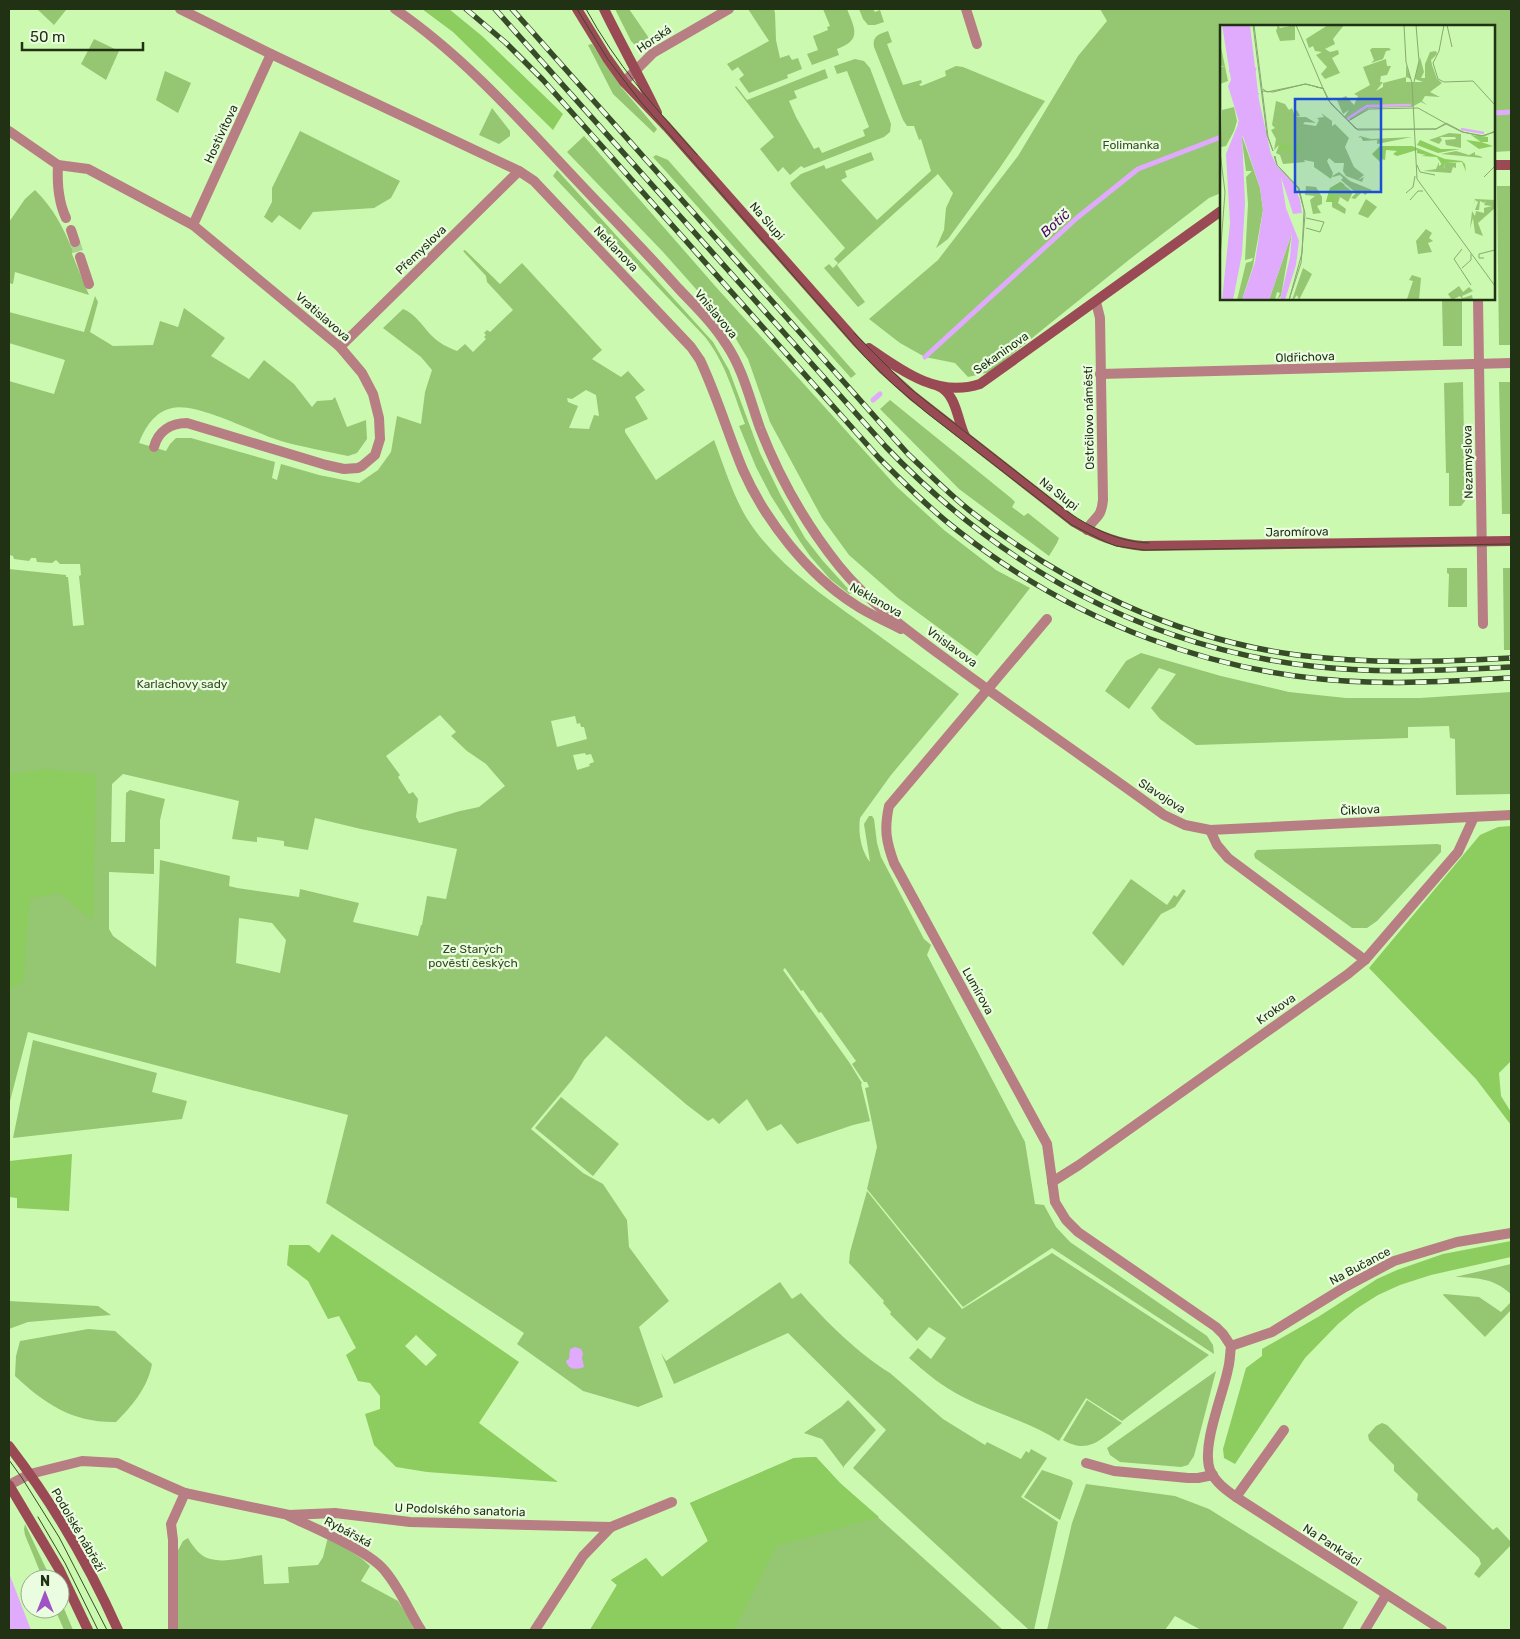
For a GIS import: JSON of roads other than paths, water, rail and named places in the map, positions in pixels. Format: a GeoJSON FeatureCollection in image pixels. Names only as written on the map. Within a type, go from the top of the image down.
{"type":"FeatureCollection","features":[{"type":"Feature","properties":{"kind":"main road","name":"Na Slupi"},"geometry":{"type":"LineString","coordinates":[[577,9],[607,58],[632,92],[659,118],[856,341]]}},
{"type":"Feature","properties":{"kind":"main road","name":"Na Slupi"},"geometry":{"type":"LineString","coordinates":[[604,9],[621,44],[636,68],[659,118]]}},
{"type":"Feature","properties":{"kind":"main road"},"geometry":{"type":"LineString","coordinates":[[1495,165],[1511,165]]}},
{"type":"Feature","properties":{"kind":"main road","name":"Sekaninova"},"geometry":{"type":"LineString","coordinates":[[856,341],[922,381],[953,388],[964,388],[980,384],[1220,212]]}},
{"type":"Feature","properties":{"kind":"main road"},"geometry":{"type":"LineString","coordinates":[[856,341],[913,396],[969,440]]}},
{"type":"Feature","properties":{"kind":"main road"},"geometry":{"type":"LineString","coordinates":[[936,385],[943,388],[951,396],[963,430],[969,440]]}},
{"type":"Feature","properties":{"kind":"main road","name":"Na Slupi"},"geometry":{"type":"LineString","coordinates":[[969,440],[1074,522],[1087,530]]}},
{"type":"Feature","properties":{"kind":"main road","name":"Jaromírova"},"geometry":{"type":"LineString","coordinates":[[1087,530],[1120,543],[1143,546],[1511,541]]}},
{"type":"Feature","properties":{"kind":"main road","name":"Podolské nábřeží"},"geometry":{"type":"LineString","coordinates":[[9,1446],[30,1474],[80,1554],[118,1630]]}},
{"type":"Feature","properties":{"kind":"main road"},"geometry":{"type":"LineString","coordinates":[[9,1485],[55,1561],[88,1630]]}},
{"type":"Feature","properties":{"kind":"street","name":"Neklanova"},"geometry":{"type":"LineString","coordinates":[[180,9],[519,171],[534,181],[691,346],[706,373],[750,484],[777,528],[800,557],[831,588],[854,605],[913,635]]}},
{"type":"Feature","properties":{"kind":"street","name":"Vnislavova"},"geometry":{"type":"LineString","coordinates":[[395,9],[461,60],[714,326],[728,346],[739,367],[761,430],[796,502],[822,544],[840,568],[858,587],[913,635],[987,689]]}},
{"type":"Feature","properties":{"kind":"street","name":"Horská"},"geometry":{"type":"LineString","coordinates":[[624,82],[653,53],[729,9]]}},
{"type":"Feature","properties":{"kind":"street"},"geometry":{"type":"LineString","coordinates":[[966,9],[977,44]]}},
{"type":"Feature","properties":{"kind":"street","name":"Hostivítova"},"geometry":{"type":"LineString","coordinates":[[193,225],[271,54]]}},
{"type":"Feature","properties":{"kind":"street","name":"Vratislavova"},"geometry":{"type":"LineString","coordinates":[[9,131],[58,164],[88,169],[193,225],[340,346],[362,372],[368,383],[379,418],[380,439],[378,448],[372,458],[358,468],[344,469],[326,465],[187,423],[169,426],[161,434],[154,447]]}},
{"type":"Feature","properties":{"kind":"street"},"geometry":{"type":"LineString","coordinates":[[58,164],[57,185],[61,208],[66,218]]}},
{"type":"Feature","properties":{"kind":"street","name":"Přemyslova"},"geometry":{"type":"LineString","coordinates":[[340,346],[519,171]]}},
{"type":"Feature","properties":{"kind":"street"},"geometry":{"type":"LineString","coordinates":[[71,230],[75,242]]}},
{"type":"Feature","properties":{"kind":"street"},"geometry":{"type":"LineString","coordinates":[[80,257],[89,284]]}},
{"type":"Feature","properties":{"kind":"street","name":"Nezamyslova"},"geometry":{"type":"LineString","coordinates":[[1478,300],[1483,624]]}},
{"type":"Feature","properties":{"kind":"street","name":"Ostrčilovo náměstí"},"geometry":{"type":"LineString","coordinates":[[1087,530],[1098,518],[1102,506],[1100,318],[1096,302]]}},
{"type":"Feature","properties":{"kind":"street","name":"Oldřichova"},"geometry":{"type":"LineString","coordinates":[[1100,374],[1511,363]]}},
{"type":"Feature","properties":{"kind":"street","name":"Lumírova"},"geometry":{"type":"LineString","coordinates":[[1047,619],[889,806],[885,824],[887,844],[894,863],[1047,1144],[1055,1202],[1066,1220],[1078,1232],[1216,1327],[1231,1346]]}},
{"type":"Feature","properties":{"kind":"street","name":"Slavojova"},"geometry":{"type":"LineString","coordinates":[[987,689],[1164,815],[1184,825],[1210,830]]}},
{"type":"Feature","properties":{"kind":"street","name":"Čiklova"},"geometry":{"type":"LineString","coordinates":[[1210,830],[1511,815]]}},
{"type":"Feature","properties":{"kind":"street","name":"Krokova"},"geometry":{"type":"LineString","coordinates":[[1052,1182],[1348,974],[1365,960],[1458,852],[1474,817]]}},
{"type":"Feature","properties":{"kind":"street"},"geometry":{"type":"LineString","coordinates":[[1210,830],[1217,845],[1228,858],[1365,960]]}},
{"type":"Feature","properties":{"kind":"street","name":"Na Bučance"},"geometry":{"type":"LineString","coordinates":[[1231,1346],[1272,1332],[1345,1287],[1394,1261],[1457,1242],[1511,1233]]}},
{"type":"Feature","properties":{"kind":"street"},"geometry":{"type":"LineString","coordinates":[[1086,1463],[1114,1471],[1188,1478],[1213,1475],[1208,1462],[1208,1445],[1228,1368],[1231,1346]]}},
{"type":"Feature","properties":{"kind":"street"},"geometry":{"type":"LineString","coordinates":[[1236,1497],[1284,1430]]}},
{"type":"Feature","properties":{"kind":"street","name":"U Podolského sanatoria"},"geometry":{"type":"LineString","coordinates":[[9,1485],[30,1474],[82,1461],[117,1463],[185,1493],[288,1515],[335,1513],[410,1522],[611,1527],[672,1502]]}},
{"type":"Feature","properties":{"kind":"street","name":"Na Pankráci"},"geometry":{"type":"LineString","coordinates":[[1213,1475],[1225,1489],[1236,1497],[1442,1630]]}},
{"type":"Feature","properties":{"kind":"street"},"geometry":{"type":"LineString","coordinates":[[173,1630],[173,1540],[171,1524],[185,1493]]}},
{"type":"Feature","properties":{"kind":"street","name":"Rybářská"},"geometry":{"type":"LineString","coordinates":[[288,1515],[366,1555],[384,1570],[400,1593],[421,1630]]}},
{"type":"Feature","properties":{"kind":"street"},"geometry":{"type":"LineString","coordinates":[[536,1630],[583,1556],[611,1527]]}},
{"type":"Feature","properties":{"kind":"street"},"geometry":{"type":"LineString","coordinates":[[1365,1630],[1386,1595]]}},
{"type":"Feature","properties":{"kind":"waterway","name":"Botič"},"geometry":{"type":"LineString","coordinates":[[1495,113],[1511,112]]}},
{"type":"Feature","properties":{"kind":"waterway","name":"Botič"},"geometry":{"type":"LineString","coordinates":[[925,357],[1078,217],[1138,169],[1220,137]]}},
{"type":"Feature","properties":{"kind":"waterway","name":"Botič"},"geometry":{"type":"LineString","coordinates":[[873,400],[880,394]]}},
{"type":"Feature","properties":{"kind":"tunnel"},"geometry":{"type":"LineString","coordinates":[[75,242],[80,257]]}},
{"type":"Feature","properties":{"kind":"tram line"},"geometry":{"type":"LineString","coordinates":[[577,9],[607,58],[640,101],[865,357],[927,413],[1072,525],[1116,546],[1144,550],[1511,544]]}},
{"type":"Feature","properties":{"kind":"tram line"},"geometry":{"type":"LineString","coordinates":[[586,9],[623,67],[697,155]]}},
{"type":"Feature","properties":{"kind":"tram line"},"geometry":{"type":"LineString","coordinates":[[854,333],[907,386],[1068,512],[1107,534],[1127,540],[1149,543]]}},
{"type":"Feature","properties":{"kind":"tram line"},"geometry":{"type":"LineString","coordinates":[[9,1460],[59,1537],[107,1630]]}},
{"type":"Feature","properties":{"kind":"tram line"},"geometry":{"type":"LineString","coordinates":[[38,1517],[65,1563],[98,1630]]}},
{"type":"Feature","properties":{"kind":"railway"},"geometry":{"type":"LineString","coordinates":[[466,9],[506,43],[543,80],[879,458],[947,522],[1002,563],[1049,592],[1099,617],[1150,639],[1203,656],[1257,670],[1312,678],[1368,682],[1422,682],[1511,678]]}},
{"type":"Feature","properties":{"kind":"railway"},"geometry":{"type":"LineString","coordinates":[[495,9],[886,447],[930,490],[978,529],[1027,564],[1079,594],[1134,620],[1191,641],[1250,656],[1311,666],[1361,670],[1411,671],[1511,667]]}},
{"type":"Feature","properties":{"kind":"railway"},"geometry":{"type":"LineString","coordinates":[[512,9],[908,454],[969,510],[1043,562],[1083,585],[1124,605],[1208,636],[1252,647],[1297,655],[1350,660],[1431,661],[1511,658]]}},
{"type":"Feature","properties":{"kind":"park label","name":"Folimanka"},"geometry":{"type":"Point","coordinates":[1131,145]}},
{"type":"Feature","properties":{"kind":"park label","name":"Karlachovy sady"},"geometry":{"type":"Point","coordinates":[182,684]}},
{"type":"Feature","properties":{"kind":"park label","name":"Ze Starých pověstí českých"},"geometry":{"type":"Point","coordinates":[473,956]}}]}
